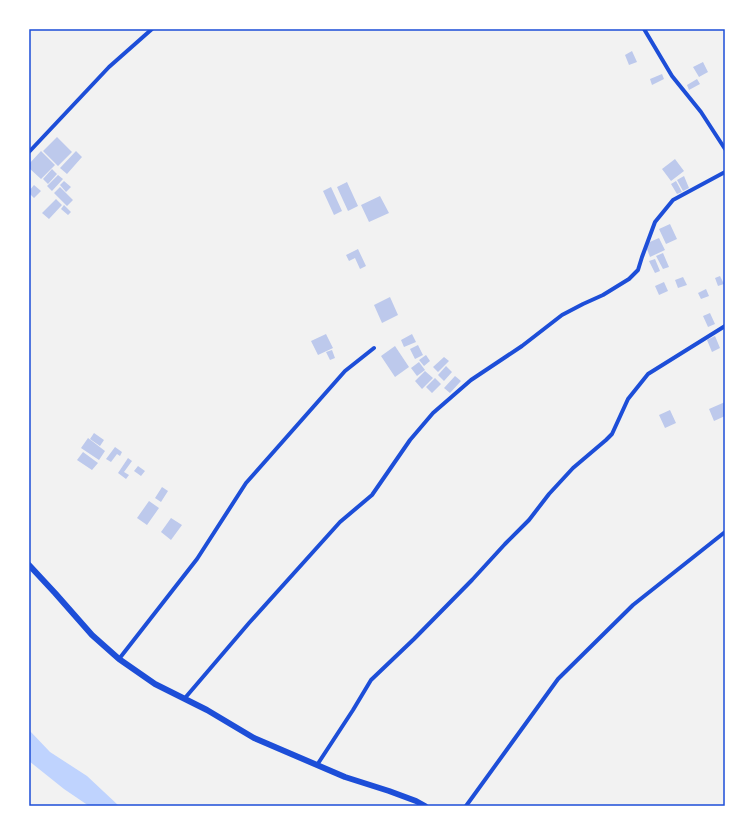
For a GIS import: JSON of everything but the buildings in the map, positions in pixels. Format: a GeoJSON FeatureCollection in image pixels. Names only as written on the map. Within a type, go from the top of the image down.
{"type":"FeatureCollection","features":[{"type":"Feature","properties":{"kind":"street"},"geometry":{"type":"LineString","coordinates":[[29,152],[110,67],[152,29]]}},
{"type":"Feature","properties":{"kind":"street"},"geometry":{"type":"LineString","coordinates":[[644,29],[672,76],[701,112],[725,149]]}},
{"type":"Feature","properties":{"kind":"street"},"geometry":{"type":"LineString","coordinates":[[184,698],[248,623],[340,522],[372,495],[410,440],[433,413],[471,380],[522,346],[562,315],[603,295],[628,279],[638,270],[655,222],[673,200],[725,172]]}},
{"type":"Feature","properties":{"kind":"street"},"geometry":{"type":"LineString","coordinates":[[316,765],[371,680],[472,580],[529,520],[549,494],[573,468],[612,434],[628,399],[648,374],[725,326]]}},
{"type":"Feature","properties":{"kind":"street"},"geometry":{"type":"LineString","coordinates":[[119,659],[197,559],[246,483],[345,371],[374,348]]}},
{"type":"Feature","properties":{"kind":"street"},"geometry":{"type":"LineString","coordinates":[[466,806],[558,679],[633,605],[725,532]]}},
{"type":"Feature","properties":{"kind":"street"},"geometry":{"type":"LineString","coordinates":[[29,565],[92,635],[119,659],[155,684],[207,710],[254,738],[345,777],[390,790],[425,806]]}},
{"type":"Feature","properties":{"kind":"water"},"geometry":{"type":"Polygon","coordinates":[[[29,730],[50,752],[87,776],[119,806],[89,806],[64,789],[29,761],[29,730]]]}}]}
